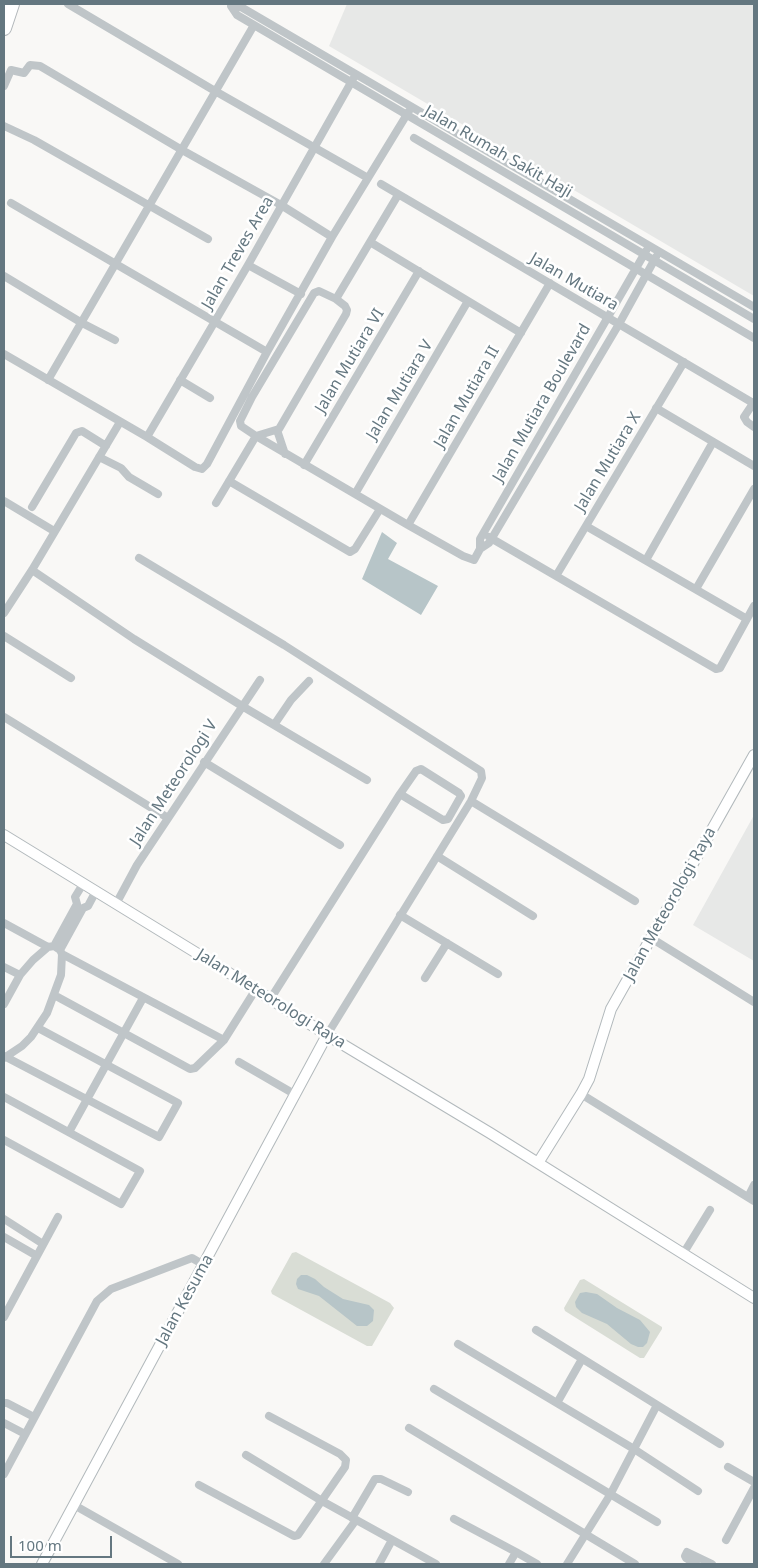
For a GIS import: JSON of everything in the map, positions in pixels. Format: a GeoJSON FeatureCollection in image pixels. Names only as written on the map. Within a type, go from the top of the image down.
{"type":"FeatureCollection","features":[{"type":"Feature","properties":{"kind":"highway"},"geometry":{"type":"LineString","coordinates":[[4,28],[12,4]]}},
{"type":"Feature","properties":{"kind":"street"},"geometry":{"type":"LineString","coordinates":[[68,4],[215,91],[368,178]]}},
{"type":"Feature","properties":{"kind":"street","name":"Jalan Rumah Sakit Haji"},"geometry":{"type":"LineString","coordinates":[[230,5],[237,15],[754,319]]}},
{"type":"Feature","properties":{"kind":"street","name":"Jalan Rumah Sakit Haji"},"geometry":{"type":"LineString","coordinates":[[230,5],[241,7],[754,307]]}},
{"type":"Feature","properties":{"kind":"street"},"geometry":{"type":"LineString","coordinates":[[48,380],[254,25]]}},
{"type":"Feature","properties":{"kind":"street"},"geometry":{"type":"LineString","coordinates":[[327,68],[332,60]]}},
{"type":"Feature","properties":{"kind":"street"},"geometry":{"type":"LineString","coordinates":[[4,86],[11,70],[24,73],[30,65],[40,66],[182,150],[281,205],[332,237]]}},
{"type":"Feature","properties":{"kind":"street","name":"Jalan Treves Area"},"geometry":{"type":"LineString","coordinates":[[147,437],[248,265],[356,74]]}},
{"type":"Feature","properties":{"kind":"street"},"geometry":{"type":"LineString","coordinates":[[4,354],[195,467],[202,469],[207,464],[332,237],[412,107]]}},
{"type":"Feature","properties":{"kind":"street"},"geometry":{"type":"LineString","coordinates":[[4,126],[34,140],[208,239]]}},
{"type":"Feature","properties":{"kind":"street"},"geometry":{"type":"LineString","coordinates":[[414,138],[754,338]]}},
{"type":"Feature","properties":{"kind":"street","name":"Jalan Mutiara"},"geometry":{"type":"LineString","coordinates":[[381,184],[754,402]]}},
{"type":"Feature","properties":{"kind":"street"},"geometry":{"type":"LineString","coordinates":[[336,299],[398,195]]}},
{"type":"Feature","properties":{"kind":"street"},"geometry":{"type":"LineString","coordinates":[[11,203],[267,352]]}},
{"type":"Feature","properties":{"kind":"street"},"geometry":{"type":"LineString","coordinates":[[370,242],[521,333]]}},
{"type":"Feature","properties":{"kind":"street","name":"Jalan Mutiara Boulevard"},"geometry":{"type":"LineString","coordinates":[[408,525],[471,560],[475,558],[480,549],[480,539],[483,533],[649,246]]}},
{"type":"Feature","properties":{"kind":"street","name":"Jalan Mutiara Boulevard"},"geometry":{"type":"LineString","coordinates":[[480,549],[489,544],[619,324],[659,252]]}},
{"type":"Feature","properties":{"kind":"street"},"geometry":{"type":"LineString","coordinates":[[248,265],[301,294]]}},
{"type":"Feature","properties":{"kind":"street","name":"Jalan Mutiara VI"},"geometry":{"type":"LineString","coordinates":[[304,464],[419,271]]}},
{"type":"Feature","properties":{"kind":"street"},"geometry":{"type":"LineString","coordinates":[[4,276],[82,323],[115,340]]}},
{"type":"Feature","properties":{"kind":"street","name":"Jalan Mutiara II"},"geometry":{"type":"LineString","coordinates":[[408,525],[550,283]]}},
{"type":"Feature","properties":{"kind":"street"},"geometry":{"type":"LineString","coordinates":[[216,503],[256,436],[277,430],[346,314],[345,306],[336,299],[319,291],[314,293],[255,392],[240,423],[244,429],[256,436],[285,454],[408,525]]}},
{"type":"Feature","properties":{"kind":"street","name":"Jalan Mutiara V"},"geometry":{"type":"LineString","coordinates":[[355,494],[468,301]]}},
{"type":"Feature","properties":{"kind":"street","name":"Jalan Mutiara X"},"geometry":{"type":"LineString","coordinates":[[556,576],[684,362]]}},
{"type":"Feature","properties":{"kind":"street"},"geometry":{"type":"LineString","coordinates":[[180,380],[210,398]]}},
{"type":"Feature","properties":{"kind":"street"},"geometry":{"type":"LineString","coordinates":[[754,402],[744,417],[754,427]]}},
{"type":"Feature","properties":{"kind":"street"},"geometry":{"type":"LineString","coordinates":[[656,408],[754,466]]}},
{"type":"Feature","properties":{"kind":"street"},"geometry":{"type":"LineString","coordinates":[[4,613],[32,570],[120,422]]}},
{"type":"Feature","properties":{"kind":"street"},"geometry":{"type":"LineString","coordinates":[[277,430],[285,454]]}},
{"type":"Feature","properties":{"kind":"street"},"geometry":{"type":"LineString","coordinates":[[32,507],[76,433],[82,431],[106,446]]}},
{"type":"Feature","properties":{"kind":"street"},"geometry":{"type":"LineString","coordinates":[[646,560],[713,442]]}},
{"type":"Feature","properties":{"kind":"street"},"geometry":{"type":"LineString","coordinates":[[99,457],[121,468],[129,477],[158,494]]}},
{"type":"Feature","properties":{"kind":"street"},"geometry":{"type":"LineString","coordinates":[[230,481],[350,552],[355,549],[380,509]]}},
{"type":"Feature","properties":{"kind":"street"},"geometry":{"type":"LineString","coordinates":[[696,589],[754,489]]}},
{"type":"Feature","properties":{"kind":"street"},"geometry":{"type":"LineString","coordinates":[[4,501],[54,532]]}},
{"type":"Feature","properties":{"kind":"street"},"geometry":{"type":"LineString","coordinates":[[586,526],[747,619]]}},
{"type":"Feature","properties":{"kind":"street"},"geometry":{"type":"LineString","coordinates":[[483,533],[716,669],[720,668],[754,606]]}},
{"type":"Feature","properties":{"kind":"street"},"geometry":{"type":"LineString","coordinates":[[139,558],[292,650],[479,769],[482,778],[471,801],[327,1035]]}},
{"type":"Feature","properties":{"kind":"street"},"geometry":{"type":"LineString","coordinates":[[32,570],[134,638],[242,706],[367,780]]}},
{"type":"Feature","properties":{"kind":"street"},"geometry":{"type":"LineString","coordinates":[[4,636],[71,678]]}},
{"type":"Feature","properties":{"kind":"street","name":"Jalan Meteorologi V"},"geometry":{"type":"LineString","coordinates":[[116,904],[137,865],[260,680]]}},
{"type":"Feature","properties":{"kind":"street"},"geometry":{"type":"LineString","coordinates":[[274,725],[291,700],[309,681]]}},
{"type":"Feature","properties":{"kind":"street"},"geometry":{"type":"LineString","coordinates":[[4,717],[168,818]]}},
{"type":"Feature","properties":{"kind":"street","name":"Jalan Meteorologi Raya"},"geometry":{"type":"LineString","coordinates":[[538,1162],[581,1094],[588,1079],[611,1009],[754,755]]}},
{"type":"Feature","properties":{"kind":"street"},"geometry":{"type":"LineString","coordinates":[[204,762],[340,845]]}},
{"type":"Feature","properties":{"kind":"street"},"geometry":{"type":"LineString","coordinates":[[271,998],[400,794],[416,771],[420,769],[461,796],[448,819],[443,820],[400,794]]}},
{"type":"Feature","properties":{"kind":"street"},"geometry":{"type":"LineString","coordinates":[[471,801],[634,902]]}},
{"type":"Feature","properties":{"kind":"street","name":"Jalan Meteorologi Raya"},"geometry":{"type":"LineString","coordinates":[[4,835],[271,998],[327,1035],[538,1162],[754,1298]]}},
{"type":"Feature","properties":{"kind":"street"},"geometry":{"type":"LineString","coordinates":[[437,856],[533,916]]}},
{"type":"Feature","properties":{"kind":"street"},"geometry":{"type":"LineString","coordinates":[[80,906],[75,897],[83,884]]}},
{"type":"Feature","properties":{"kind":"street"},"geometry":{"type":"LineString","coordinates":[[80,906],[88,906],[96,892]]}},
{"type":"Feature","properties":{"kind":"street"},"geometry":{"type":"LineString","coordinates":[[4,1004],[20,975],[33,960],[56,949],[80,906]]}},
{"type":"Feature","properties":{"kind":"street"},"geometry":{"type":"LineString","coordinates":[[400,915],[498,974]]}},
{"type":"Feature","properties":{"kind":"street"},"geometry":{"type":"LineString","coordinates":[[4,923],[224,1040]]}},
{"type":"Feature","properties":{"kind":"street"},"geometry":{"type":"LineString","coordinates":[[651,938],[754,1002]]}},
{"type":"Feature","properties":{"kind":"street"},"geometry":{"type":"LineString","coordinates":[[425,978],[447,943]]}},
{"type":"Feature","properties":{"kind":"street"},"geometry":{"type":"LineString","coordinates":[[4,1057],[22,1046],[38,1028],[47,1013],[61,975],[56,949]]}},
{"type":"Feature","properties":{"kind":"street"},"geometry":{"type":"LineString","coordinates":[[4,967],[20,975]]}},
{"type":"Feature","properties":{"kind":"street"},"geometry":{"type":"LineString","coordinates":[[54,995],[190,1068],[195,1068],[224,1040],[256,989]]}},
{"type":"Feature","properties":{"kind":"street"},"geometry":{"type":"LineString","coordinates":[[69,1132],[143,998]]}},
{"type":"Feature","properties":{"kind":"street"},"geometry":{"type":"LineString","coordinates":[[4,1057],[159,1137],[178,1103],[38,1028]]}},
{"type":"Feature","properties":{"kind":"street","name":"Jalan Kesuma"},"geometry":{"type":"LineString","coordinates":[[42,1564],[327,1035]]}},
{"type":"Feature","properties":{"kind":"street"},"geometry":{"type":"LineString","coordinates":[[239,1062],[296,1095]]}},
{"type":"Feature","properties":{"kind":"street"},"geometry":{"type":"LineString","coordinates":[[581,1094],[751,1199],[754,1185]]}},
{"type":"Feature","properties":{"kind":"street"},"geometry":{"type":"LineString","coordinates":[[4,1097],[140,1171],[121,1204],[4,1140]]}},
{"type":"Feature","properties":{"kind":"street"},"geometry":{"type":"LineString","coordinates":[[683,1254],[710,1210]]}},
{"type":"Feature","properties":{"kind":"street"},"geometry":{"type":"LineString","coordinates":[[4,1317],[7,1305],[58,1217]]}},
{"type":"Feature","properties":{"kind":"street"},"geometry":{"type":"LineString","coordinates":[[4,1219],[43,1244]]}},
{"type":"Feature","properties":{"kind":"street"},"geometry":{"type":"LineString","coordinates":[[4,1237],[37,1256]]}},
{"type":"Feature","properties":{"kind":"street"},"geometry":{"type":"LineString","coordinates":[[4,1474],[97,1301],[105,1293],[192,1258],[204,1265]]}},
{"type":"Feature","properties":{"kind":"street"},"geometry":{"type":"LineString","coordinates":[[536,1330],[720,1444]]}},
{"type":"Feature","properties":{"kind":"street"},"geometry":{"type":"LineString","coordinates":[[458,1344],[634,1449],[698,1492]]}},
{"type":"Feature","properties":{"kind":"street"},"geometry":{"type":"LineString","coordinates":[[557,1403],[582,1359]]}},
{"type":"Feature","properties":{"kind":"street"},"geometry":{"type":"LineString","coordinates":[[434,1389],[657,1522]]}},
{"type":"Feature","properties":{"kind":"street"},"geometry":{"type":"LineString","coordinates":[[4,1403],[34,1417]]}},
{"type":"Feature","properties":{"kind":"street"},"geometry":{"type":"LineString","coordinates":[[567,1564],[610,1495],[657,1405]]}},
{"type":"Feature","properties":{"kind":"street"},"geometry":{"type":"LineString","coordinates":[[200,1485],[294,1536],[300,1533],[345,1467],[346,1460],[340,1454],[269,1416]]}},
{"type":"Feature","properties":{"kind":"street"},"geometry":{"type":"LineString","coordinates":[[4,1423],[25,1434]]}},
{"type":"Feature","properties":{"kind":"street"},"geometry":{"type":"LineString","coordinates":[[408,1428],[635,1564]]}},
{"type":"Feature","properties":{"kind":"street"},"geometry":{"type":"LineString","coordinates":[[246,1456],[322,1501],[436,1564]]}},
{"type":"Feature","properties":{"kind":"street"},"geometry":{"type":"LineString","coordinates":[[728,1467],[754,1482]]}},
{"type":"Feature","properties":{"kind":"street"},"geometry":{"type":"LineString","coordinates":[[324,1564],[349,1516],[375,1479],[381,1479],[408,1492]]}},
{"type":"Feature","properties":{"kind":"street"},"geometry":{"type":"LineString","coordinates":[[726,1540],[754,1488]]}},
{"type":"Feature","properties":{"kind":"street"},"geometry":{"type":"LineString","coordinates":[[74,1505],[178,1564]]}},
{"type":"Feature","properties":{"kind":"street"},"geometry":{"type":"LineString","coordinates":[[454,1519],[537,1564]]}},
{"type":"Feature","properties":{"kind":"street"},"geometry":{"type":"LineString","coordinates":[[379,1564],[392,1540]]}},
{"type":"Feature","properties":{"kind":"street"},"geometry":{"type":"LineString","coordinates":[[509,1564],[516,1552]]}},
{"type":"Feature","properties":{"kind":"street"},"geometry":{"type":"LineString","coordinates":[[696,1564],[686,1558],[687,1552],[712,1564]]}},
{"type":"Feature","properties":{"kind":"shaded area"},"geometry":{"type":"Polygon","coordinates":[[[347,4],[754,4],[754,296],[329,46],[347,4]]]}},
{"type":"Feature","properties":{"kind":"shaded area"},"geometry":{"type":"Polygon","coordinates":[[[382,532],[397,543],[388,559],[438,586],[421,615],[362,579],[382,532]]]}},
{"type":"Feature","properties":{"kind":"shaded area"},"geometry":{"type":"Polygon","coordinates":[[[754,815],[754,961],[693,925],[754,815]]]}},
{"type":"Feature","properties":{"kind":"shaded area"},"geometry":{"type":"Polygon","coordinates":[[[296,1252],[390,1303],[394,1308],[372,1346],[367,1346],[272,1294],[271,1291],[292,1253],[296,1252]]]}},
{"type":"Feature","properties":{"kind":"shaded area"},"geometry":{"type":"Polygon","coordinates":[[[301,1275],[307,1275],[315,1279],[343,1299],[369,1305],[374,1310],[373,1321],[367,1326],[357,1326],[319,1296],[298,1289],[297,1279],[301,1275]]]}},
{"type":"Feature","properties":{"kind":"shaded area"},"geometry":{"type":"Polygon","coordinates":[[[584,1279],[662,1327],[644,1358],[640,1358],[565,1311],[564,1308],[580,1280],[584,1279]]]}},
{"type":"Feature","properties":{"kind":"shaded area"},"geometry":{"type":"Polygon","coordinates":[[[580,1293],[597,1294],[617,1308],[640,1320],[650,1332],[647,1343],[643,1347],[631,1344],[607,1324],[582,1313],[576,1307],[575,1302],[580,1293]]]}}]}
